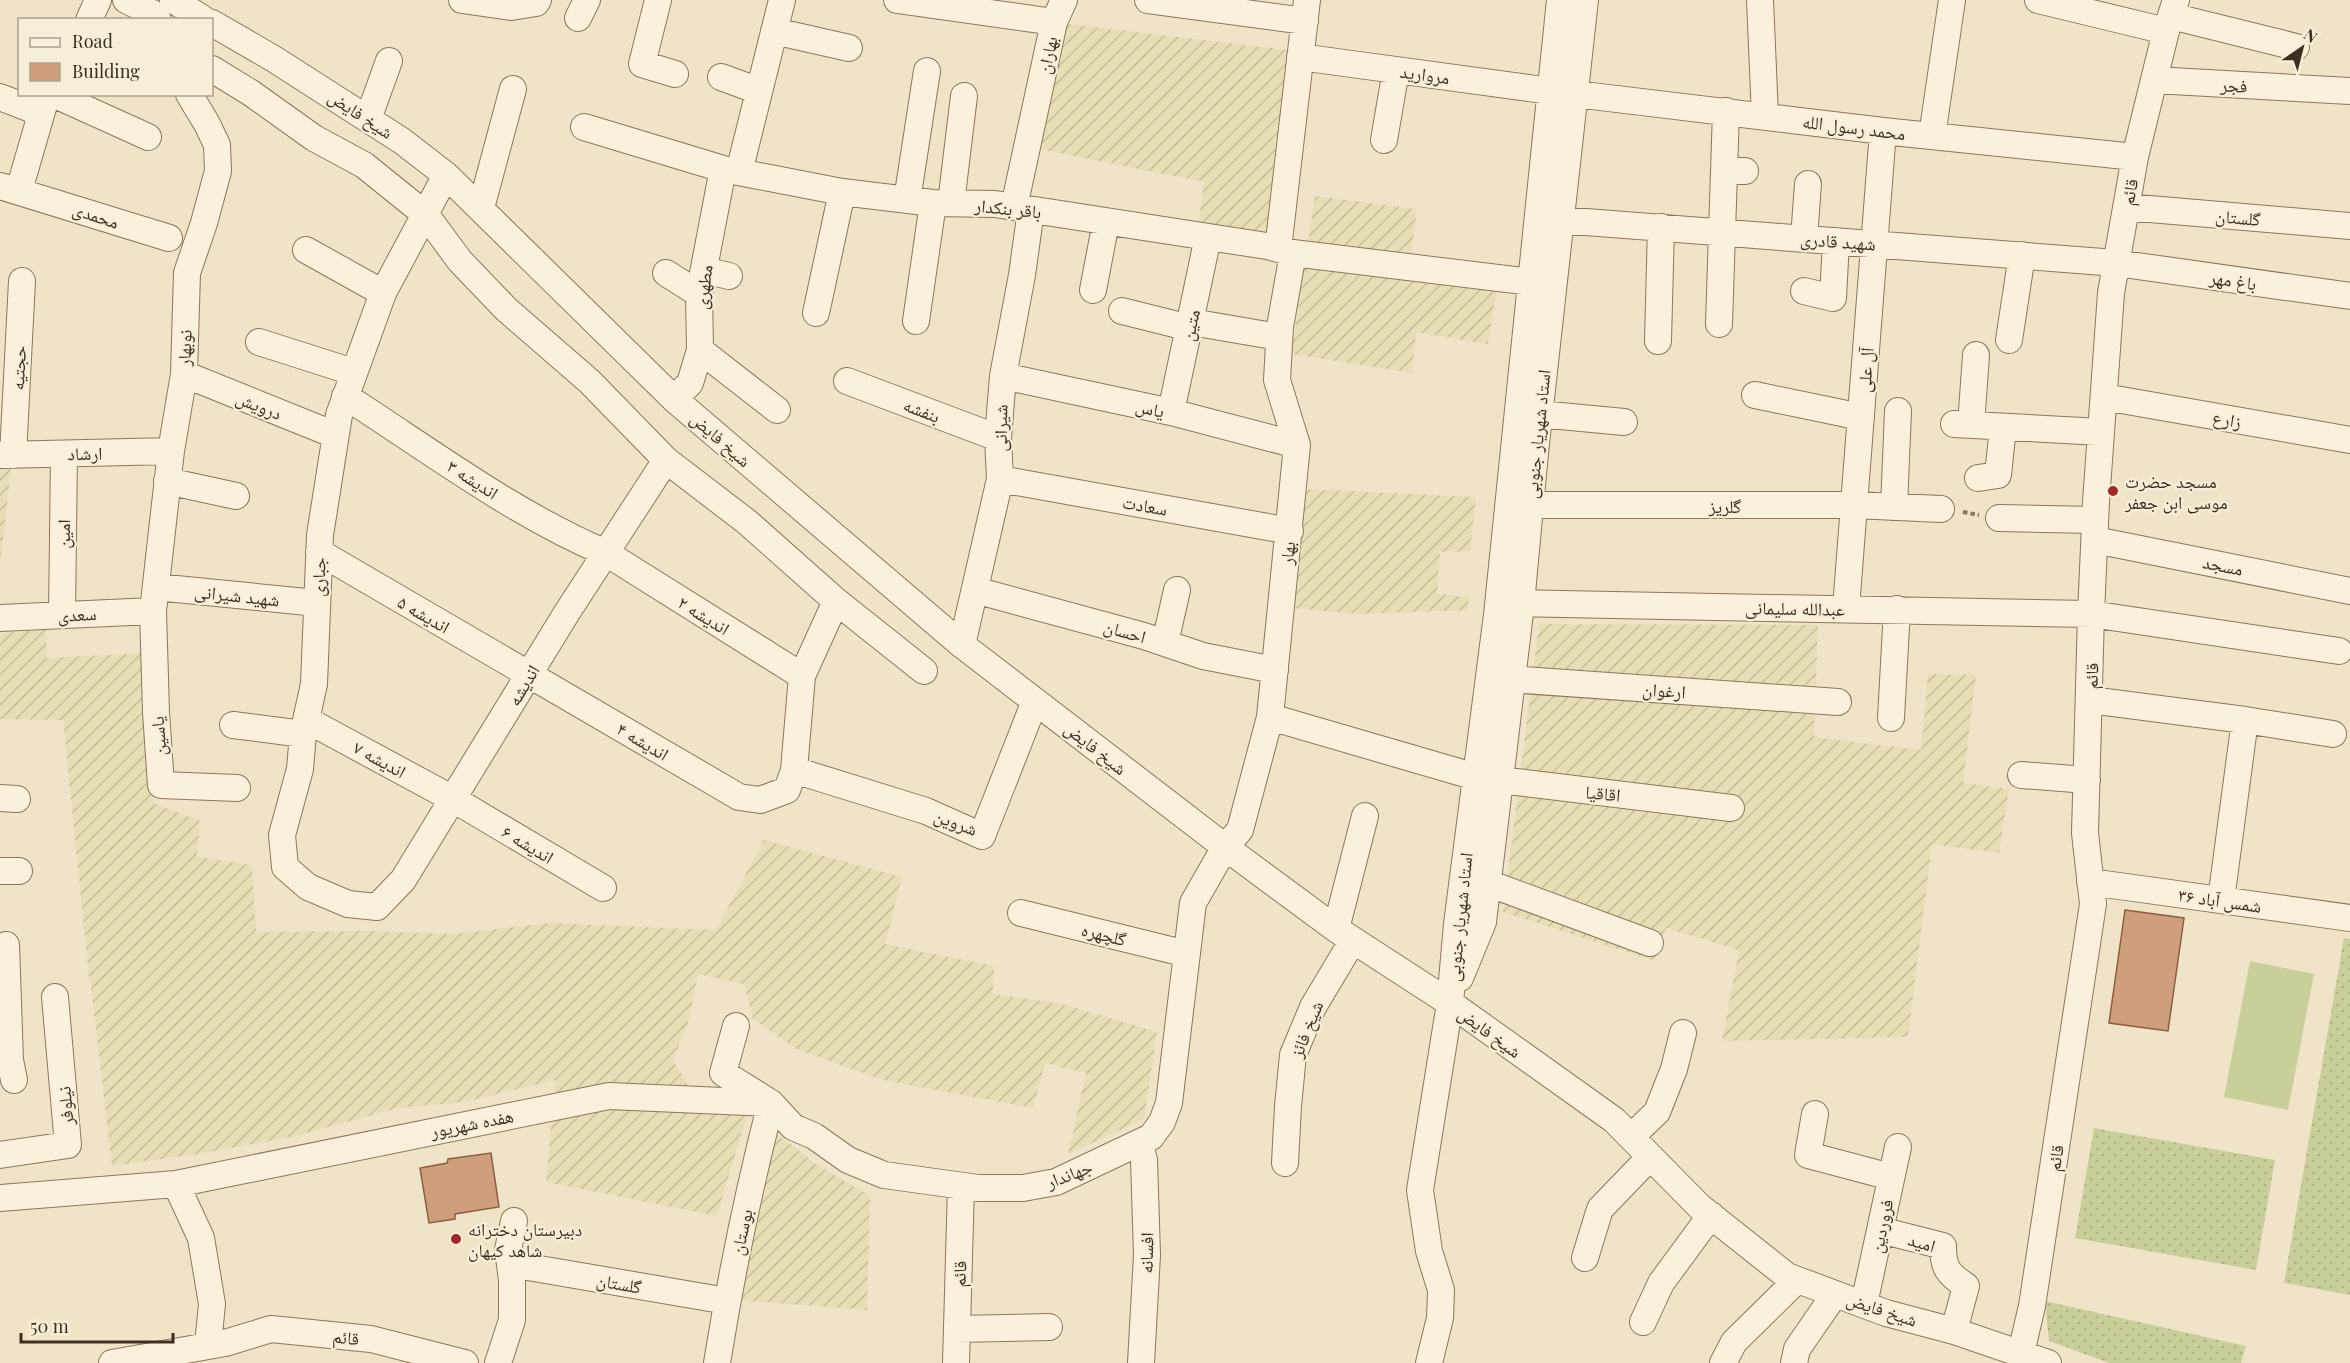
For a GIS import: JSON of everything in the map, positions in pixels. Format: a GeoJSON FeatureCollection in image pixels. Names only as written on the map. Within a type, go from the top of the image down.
{"type":"FeatureCollection","features":[{"type":"Feature","properties":{"kind":"street"},"geometry":{"type":"LineString","coordinates":[[91,18],[98,0]]}},
{"type":"Feature","properties":{"kind":"street"},"geometry":{"type":"LineString","coordinates":[[126,0],[154,14],[157,18]]}},
{"type":"Feature","properties":{"kind":"street","name":"شیخ فایض"},"geometry":{"type":"LineString","coordinates":[[174,0],[204,16]]}},
{"type":"Feature","properties":{"kind":"street"},"geometry":{"type":"LineString","coordinates":[[462,0],[511,7],[536,3],[538,0]]}},
{"type":"Feature","properties":{"kind":"street"},"geometry":{"type":"LineString","coordinates":[[658,0],[642,64],[675,74]]}},
{"type":"Feature","properties":{"kind":"street","name":"مطهری"},"geometry":{"type":"LineString","coordinates":[[674,399],[690,383],[700,350],[701,282],[731,171],[759,91],[782,0]]}},
{"type":"Feature","properties":{"kind":"street","name":"بهاران"},"geometry":{"type":"LineString","coordinates":[[897,0],[1059,11],[1022,209]]}},
{"type":"Feature","properties":{"kind":"street"},"geometry":{"type":"LineString","coordinates":[[1148,0],[1306,11],[1300,57],[1286,251]]}},
{"type":"Feature","properties":{"kind":"street","name":"استاد شهریار جنوبی"},"geometry":{"type":"LineString","coordinates":[[1429,1363],[1440,1318],[1441,1290],[1429,1251],[1420,1190],[1450,1003],[1476,878],[1510,603],[1529,411],[1560,220],[1563,92],[1560,0]]}},
{"type":"Feature","properties":{"kind":"street","name":"استاد شهریار جنوبی"},"geometry":{"type":"LineString","coordinates":[[1529,411],[1531,282],[1563,92],[1585,0]]}},
{"type":"Feature","properties":{"kind":"street"},"geometry":{"type":"LineString","coordinates":[[1760,0],[1765,116]]}},
{"type":"Feature","properties":{"kind":"street"},"geometry":{"type":"LineString","coordinates":[[1932,136],[1952,0]]}},
{"type":"Feature","properties":{"kind":"street"},"geometry":{"type":"LineString","coordinates":[[2038,0],[2171,16],[2296,47]]}},
{"type":"Feature","properties":{"kind":"street","name":"قائم"},"geometry":{"type":"LineString","coordinates":[[2021,1353],[2032,1306],[2092,904],[2085,833],[2091,614],[2111,292],[2135,157],[2171,16]]}},
{"type":"Feature","properties":{"kind":"street","name":"شیخ فایض"},"geometry":{"type":"LineString","coordinates":[[213,22],[402,141],[446,175],[674,399],[962,645],[1225,847],[1344,934],[1450,1003],[1614,1120],[1711,1215],[1787,1276],[1864,1304],[2048,1363]]}},
{"type":"Feature","properties":{"kind":"street"},"geometry":{"type":"LineString","coordinates":[[774,31],[849,48]]}},
{"type":"Feature","properties":{"kind":"street","name":"مروارید"},"geometry":{"type":"LineString","coordinates":[[1300,57],[1563,92]]}},
{"type":"Feature","properties":{"kind":"street"},"geometry":{"type":"LineString","coordinates":[[368,119],[389,61]]}},
{"type":"Feature","properties":{"kind":"street"},"geometry":{"type":"LineString","coordinates":[[213,70],[252,93],[314,138],[364,165],[426,215],[460,261],[506,309],[589,381],[666,460],[747,522],[836,601],[924,671]]}},
{"type":"Feature","properties":{"kind":"street"},"geometry":{"type":"LineString","coordinates":[[1384,140],[1396,70]]}},
{"type":"Feature","properties":{"kind":"street"},"geometry":{"type":"LineString","coordinates":[[907,200],[927,71]]}},
{"type":"Feature","properties":{"kind":"street"},"geometry":{"type":"LineString","coordinates":[[721,77],[759,91]]}},
{"type":"Feature","properties":{"kind":"street","name":"فجر"},"geometry":{"type":"LineString","coordinates":[[2154,80],[2350,91]]}},
{"type":"Feature","properties":{"kind":"street"},"geometry":{"type":"LineString","coordinates":[[481,208],[513,89]]}},
{"type":"Feature","properties":{"kind":"street","name":"محمد رسول الله"},"geometry":{"type":"LineString","coordinates":[[1563,92],[1884,131],[2135,157]]}},
{"type":"Feature","properties":{"kind":"street","name":"نوبهار"},"geometry":{"type":"LineString","coordinates":[[155,599],[167,481],[184,374],[187,273],[218,171],[217,145],[190,96]]}},
{"type":"Feature","properties":{"kind":"street"},"geometry":{"type":"LineString","coordinates":[[916,321],[964,96]]}},
{"type":"Feature","properties":{"kind":"street"},"geometry":{"type":"LineString","coordinates":[[0,97],[47,101],[148,137]]}},
{"type":"Feature","properties":{"kind":"street"},"geometry":{"type":"LineString","coordinates":[[11,188],[22,180],[47,101]]}},
{"type":"Feature","properties":{"kind":"street"},"geometry":{"type":"LineString","coordinates":[[1719,324],[1722,232],[1735,171],[1726,111]]}},
{"type":"Feature","properties":{"kind":"street","name":"باقر بنکدار"},"geometry":{"type":"LineString","coordinates":[[585,127],[731,171],[842,192],[942,203],[995,204],[1286,251],[1531,282]]}},
{"type":"Feature","properties":{"kind":"street","name":"آل علی"},"geometry":{"type":"LineString","coordinates":[[1846,608],[1884,131]]}},
{"type":"Feature","properties":{"kind":"street","name":"جباری"},"geometry":{"type":"LineString","coordinates":[[377,907],[348,904],[308,887],[285,867],[282,835],[300,769],[305,727],[314,684],[320,535],[335,435],[353,372],[383,293],[446,175]]}},
{"type":"Feature","properties":{"kind":"street"},"geometry":{"type":"LineString","coordinates":[[1804,238],[1808,184]]}},
{"type":"Feature","properties":{"kind":"street","name":"محمدی"},"geometry":{"type":"LineString","coordinates":[[11,188],[169,238]]}},
{"type":"Feature","properties":{"kind":"street"},"geometry":{"type":"LineString","coordinates":[[816,313],[842,192]]}},
{"type":"Feature","properties":{"kind":"street","name":"گلستان"},"geometry":{"type":"LineString","coordinates":[[2126,207],[2350,226]]}},
{"type":"Feature","properties":{"kind":"street","name":"شیرانی"},"geometry":{"type":"LineString","coordinates":[[962,645],[1000,480],[998,438],[1003,376],[1022,275],[1022,209]]}},
{"type":"Feature","properties":{"kind":"street","name":"شهید قادری"},"geometry":{"type":"LineString","coordinates":[[1560,220],[2116,263]]}},
{"type":"Feature","properties":{"kind":"street"},"geometry":{"type":"LineString","coordinates":[[1093,290],[1106,222]]}},
{"type":"Feature","properties":{"kind":"street"},"geometry":{"type":"LineString","coordinates":[[1658,341],[1661,227]]}},
{"type":"Feature","properties":{"kind":"street","name":"متین"},"geometry":{"type":"LineString","coordinates":[[1171,412],[1208,237]]}},
{"type":"Feature","properties":{"kind":"street"},"geometry":{"type":"LineString","coordinates":[[1804,291],[1833,298],[1836,241]]}},
{"type":"Feature","properties":{"kind":"street"},"geometry":{"type":"LineString","coordinates":[[306,250],[383,293]]}},
{"type":"Feature","properties":{"kind":"street","name":"بهار"},"geometry":{"type":"LineString","coordinates":[[1225,847],[1240,830],[1270,717],[1290,531],[1297,445],[1277,381],[1286,251]]}},
{"type":"Feature","properties":{"kind":"street"},"geometry":{"type":"LineString","coordinates":[[2009,340],[2022,255]]}},
{"type":"Feature","properties":{"kind":"street","name":"باغ مهر"},"geometry":{"type":"LineString","coordinates":[[2116,263],[2350,296]]}},
{"type":"Feature","properties":{"kind":"street"},"geometry":{"type":"LineString","coordinates":[[666,273],[701,282],[729,276]]}},
{"type":"Feature","properties":{"kind":"street","name":"حجتیه"},"geometry":{"type":"LineString","coordinates":[[7,455],[22,281]]}},
{"type":"Feature","properties":{"kind":"street"},"geometry":{"type":"LineString","coordinates":[[1122,311],[1191,325],[1267,334]]}},
{"type":"Feature","properties":{"kind":"street"},"geometry":{"type":"LineString","coordinates":[[259,342],[353,372]]}},
{"type":"Feature","properties":{"kind":"street"},"geometry":{"type":"LineString","coordinates":[[700,350],[777,410]]}},
{"type":"Feature","properties":{"kind":"street"},"geometry":{"type":"LineString","coordinates":[[1976,355],[1962,424],[2101,432]]}},
{"type":"Feature","properties":{"kind":"street","name":"درویش"},"geometry":{"type":"LineString","coordinates":[[184,374],[335,435]]}},
{"type":"Feature","properties":{"kind":"street","name":"یاس"},"geometry":{"type":"LineString","coordinates":[[1003,376],[1171,412],[1297,445]]}},
{"type":"Feature","properties":{"kind":"street","name":"بنفشه"},"geometry":{"type":"LineString","coordinates":[[847,381],[998,438]]}},
{"type":"Feature","properties":{"kind":"street"},"geometry":{"type":"LineString","coordinates":[[1755,395],[1861,417]]}},
{"type":"Feature","properties":{"kind":"street","name":"اندیشه ۳"},"geometry":{"type":"LineString","coordinates":[[345,396],[513,505],[574,540],[606,553]]}},
{"type":"Feature","properties":{"kind":"street","name":"زارع"},"geometry":{"type":"LineString","coordinates":[[2104,398],[2350,440]]}},
{"type":"Feature","properties":{"kind":"street"},"geometry":{"type":"LineString","coordinates":[[1529,411],[1624,422]]}},
{"type":"Feature","properties":{"kind":"street"},"geometry":{"type":"LineString","coordinates":[[1893,507],[1898,411]]}},
{"type":"Feature","properties":{"kind":"street"},"geometry":{"type":"LineString","coordinates":[[1977,478],[1998,475],[2003,427]]}},
{"type":"Feature","properties":{"kind":"street","name":"ارشاد"},"geometry":{"type":"LineString","coordinates":[[7,455],[171,451]]}},
{"type":"Feature","properties":{"kind":"street","name":"امین"},"geometry":{"type":"LineString","coordinates":[[62,615],[64,454]]}},
{"type":"Feature","properties":{"kind":"street","name":"اندیشه"},"geometry":{"type":"LineString","coordinates":[[377,907],[403,880],[666,460]]}},
{"type":"Feature","properties":{"kind":"street","name":"سعادت"},"geometry":{"type":"LineString","coordinates":[[1000,480],[1290,531]]}},
{"type":"Feature","properties":{"kind":"street"},"geometry":{"type":"LineString","coordinates":[[167,481],[236,496]]}},
{"type":"Feature","properties":{"kind":"street","name":"گلریز"},"geometry":{"type":"LineString","coordinates":[[1519,506],[1854,505],[1941,509]]}},
{"type":"Feature","properties":{"kind":"street","name":"مسجد"},"geometry":{"type":"LineString","coordinates":[[1999,518],[2095,530],[2350,591]]}},
{"type":"Feature","properties":{"kind":"street","name":"اندیشه ۵"},"geometry":{"type":"LineString","coordinates":[[319,552],[530,674]]}},
{"type":"Feature","properties":{"kind":"street","name":"اندیشه ۲"},"geometry":{"type":"LineString","coordinates":[[606,553],[802,676]]}},
{"type":"Feature","properties":{"kind":"street","name":"احسان"},"geometry":{"type":"LineString","coordinates":[[975,590],[1203,656],[1275,670]]}},
{"type":"Feature","properties":{"kind":"street"},"geometry":{"type":"LineString","coordinates":[[1165,644],[1177,590]]}},
{"type":"Feature","properties":{"kind":"street","name":"سعدی"},"geometry":{"type":"LineString","coordinates":[[0,618],[62,615],[155,599]]}},
{"type":"Feature","properties":{"kind":"street","name":"شهید شیرانی"},"geometry":{"type":"LineString","coordinates":[[155,599],[317,603]]}},
{"type":"Feature","properties":{"kind":"street","name":"یاسین"},"geometry":{"type":"LineString","coordinates":[[155,599],[156,712],[161,785],[237,788]]}},
{"type":"Feature","properties":{"kind":"street"},"geometry":{"type":"LineString","coordinates":[[794,770],[802,676],[836,601]]}},
{"type":"Feature","properties":{"kind":"street","name":"عبدالله سلیمانی"},"geometry":{"type":"LineString","coordinates":[[1510,603],[2091,614],[2339,651]]}},
{"type":"Feature","properties":{"kind":"street"},"geometry":{"type":"LineString","coordinates":[[1891,718],[1897,609]]}},
{"type":"Feature","properties":{"kind":"street","name":"اندیشه ۴"},"geometry":{"type":"LineString","coordinates":[[530,674],[739,797],[760,800],[787,790],[794,770]]}},
{"type":"Feature","properties":{"kind":"street","name":"ارغوان"},"geometry":{"type":"LineString","coordinates":[[1500,679],[1838,702]]}},
{"type":"Feature","properties":{"kind":"street"},"geometry":{"type":"LineString","coordinates":[[2090,700],[2333,734]]}},
{"type":"Feature","properties":{"kind":"street","name":"شروین"},"geometry":{"type":"LineString","coordinates":[[794,770],[926,811],[982,836],[1035,701]]}},
{"type":"Feature","properties":{"kind":"street","name":"اقاقیا"},"geometry":{"type":"LineString","coordinates":[[1270,717],[1487,779],[1731,808]]}},
{"type":"Feature","properties":{"kind":"street"},"geometry":{"type":"LineString","coordinates":[[2221,900],[2245,720]]}},
{"type":"Feature","properties":{"kind":"street"},"geometry":{"type":"LineString","coordinates":[[232,725],[305,727]]}},
{"type":"Feature","properties":{"kind":"street","name":"اندیشه ۷"},"geometry":{"type":"LineString","coordinates":[[305,727],[453,799]]}},
{"type":"Feature","properties":{"kind":"street"},"geometry":{"type":"LineString","coordinates":[[2021,775],[2087,780]]}},
{"type":"Feature","properties":{"kind":"street","name":"اندیشه ۶"},"geometry":{"type":"LineString","coordinates":[[453,799],[603,888]]}},
{"type":"Feature","properties":{"kind":"street","name":"شیخ فائز"},"geometry":{"type":"LineString","coordinates":[[1285,1163],[1293,1055],[1344,934],[1365,816]]}},
{"type":"Feature","properties":{"kind":"street","name":"جهاندار"},"geometry":{"type":"LineString","coordinates":[[736,1026],[723,1073],[771,1103],[793,1127],[814,1136],[848,1160],[884,1175],[961,1186],[1023,1188],[1056,1182],[1151,1137],[1162,1122],[1169,1103],[1193,903],[1225,847]]}},
{"type":"Feature","properties":{"kind":"street"},"geometry":{"type":"LineString","coordinates":[[1476,878],[1650,943]]}},
{"type":"Feature","properties":{"kind":"street","name":"شمس آباد ۳۶"},"geometry":{"type":"LineString","coordinates":[[2090,882],[2350,918]]}},
{"type":"Feature","properties":{"kind":"street","name":"گلچهره"},"geometry":{"type":"LineString","coordinates":[[1021,913],[1187,954]]}},
{"type":"Feature","properties":{"kind":"street"},"geometry":{"type":"LineString","coordinates":[[6,945],[3,992],[8,1067]]}},
{"type":"Feature","properties":{"kind":"street","name":"نیلوفر"},"geometry":{"type":"LineString","coordinates":[[0,1155],[68,1145],[55,997]]}},
{"type":"Feature","properties":{"kind":"street"},"geometry":{"type":"LineString","coordinates":[[1631,1137],[1657,1112],[1674,1069],[1683,1033]]}},
{"type":"Feature","properties":{"kind":"street","name":"هفده شهریور"},"geometry":{"type":"LineString","coordinates":[[0,1198],[176,1184],[609,1096],[771,1103]]}},
{"type":"Feature","properties":{"kind":"street","name":"بوستان"},"geometry":{"type":"LineString","coordinates":[[717,1363],[727,1301],[758,1153],[771,1103]]}},
{"type":"Feature","properties":{"kind":"street"},"geometry":{"type":"LineString","coordinates":[[1815,1114],[1808,1155],[1891,1177]]}},
{"type":"Feature","properties":{"kind":"street","name":"افسانه"},"geometry":{"type":"LineString","coordinates":[[1139,1143],[1144,1160],[1147,1255],[1141,1363]]}},
{"type":"Feature","properties":{"kind":"street","name":"فروردین"},"geometry":{"type":"LineString","coordinates":[[1864,1304],[1898,1147]]}},
{"type":"Feature","properties":{"kind":"street"},"geometry":{"type":"LineString","coordinates":[[1585,1258],[1600,1209],[1650,1157]]}},
{"type":"Feature","properties":{"kind":"street"},"geometry":{"type":"LineString","coordinates":[[176,1184],[201,1238],[219,1351]]}},
{"type":"Feature","properties":{"kind":"street","name":"قائم"},"geometry":{"type":"LineString","coordinates":[[956,1363],[961,1186]]}},
{"type":"Feature","properties":{"kind":"street"},"geometry":{"type":"LineString","coordinates":[[1643,1322],[1662,1283],[1711,1215]]}},
{"type":"Feature","properties":{"kind":"street"},"geometry":{"type":"LineString","coordinates":[[498,1363],[512,1320],[508,1250],[514,1221]]}},
{"type":"Feature","properties":{"kind":"street","name":"امید"},"geometry":{"type":"LineString","coordinates":[[1880,1230],[1943,1246],[1943,1261],[1951,1276],[1966,1286],[1954,1331]]}},
{"type":"Feature","properties":{"kind":"street","name":"گلستان"},"geometry":{"type":"LineString","coordinates":[[510,1264],[727,1301]]}},
{"type":"Feature","properties":{"kind":"street"},"geometry":{"type":"LineString","coordinates":[[1723,1363],[1734,1342],[1797,1280]]}},
{"type":"Feature","properties":{"kind":"street"},"geometry":{"type":"LineString","coordinates":[[1794,1363],[1797,1349],[1835,1294]]}},
{"type":"Feature","properties":{"kind":"street"},"geometry":{"type":"LineString","coordinates":[[957,1329],[1049,1327]]}},
{"type":"Feature","properties":{"kind":"street","name":"قائم"},"geometry":{"type":"LineString","coordinates":[[112,1363],[219,1351],[271,1329],[371,1339],[465,1363]]}},
{"type":"Feature","properties":{"kind":"path"},"geometry":{"type":"LineString","coordinates":[[1941,509],[1999,518]]}},
{"type":"Feature","properties":{"kind":"shaded area"},"geometry":{"type":"Polygon","coordinates":[[[1067,24],[1288,50],[1267,234],[1198,226],[1204,182],[1039,149],[1067,24]]]}},
{"type":"Feature","properties":{"kind":"shaded area"},"geometry":{"type":"Polygon","coordinates":[[[1315,196],[1417,209],[1409,270],[1497,287],[1488,344],[1416,332],[1412,373],[1291,354],[1315,196]]]}},
{"type":"Feature","properties":{"kind":"shaded area"},"geometry":{"type":"Polygon","coordinates":[[[0,469],[11,469],[0,565],[0,469]]]}},
{"type":"Feature","properties":{"kind":"shaded area"},"geometry":{"type":"Polygon","coordinates":[[[1304,489],[1476,497],[1470,551],[1440,552],[1437,594],[1469,597],[1468,610],[1358,614],[1291,608],[1304,489]]]}},
{"type":"Feature","properties":{"kind":"shaded area"},"geometry":{"type":"Polygon","coordinates":[[[1539,624],[1818,625],[1814,737],[1921,750],[1928,674],[1976,675],[1963,783],[2009,789],[1999,853],[1932,844],[1908,1037],[1722,1041],[1739,950],[1666,928],[1655,961],[1503,912],[1539,624]]]}},
{"type":"Feature","properties":{"kind":"shaded area"},"geometry":{"type":"Polygon","coordinates":[[[46,630],[47,658],[145,653],[153,803],[200,821],[197,857],[252,865],[256,932],[369,931],[453,934],[549,923],[716,930],[764,840],[902,877],[885,944],[994,966],[993,994],[1062,1004],[1157,1032],[1144,1119],[1068,1154],[1086,1073],[1045,1063],[1033,1108],[883,1080],[798,1050],[753,1019],[744,984],[698,974],[689,1020],[673,1060],[692,1092],[748,1111],[717,1216],[546,1182],[555,1080],[465,1102],[398,1108],[292,1137],[198,1154],[112,1166],[89,979],[63,720],[0,719],[0,633],[46,630]]]}},
{"type":"Feature","properties":{"kind":"shaded area"},"geometry":{"type":"Polygon","coordinates":[[[772,1130],[816,1164],[870,1196],[867,1310],[736,1300],[772,1130]]]}},
{"type":"Feature","properties":{"kind":"green space"},"geometry":{"type":"Polygon","coordinates":[[[2344,938],[2350,939],[2350,1295],[2284,1283],[2344,938]]]}},
{"type":"Feature","properties":{"kind":"green space"},"geometry":{"type":"Polygon","coordinates":[[[2250,961],[2314,974],[2288,1110],[2224,1097],[2250,961]]]}},
{"type":"Feature","properties":{"kind":"green space"},"geometry":{"type":"Polygon","coordinates":[[[2094,1128],[2275,1160],[2256,1270],[2075,1238],[2094,1128]]]}},
{"type":"Feature","properties":{"kind":"green space"},"geometry":{"type":"Polygon","coordinates":[[[2045,1301],[2246,1346],[2241,1363],[2109,1363],[2049,1341],[2045,1301]]]}},
{"type":"Feature","properties":{"kind":"building"},"geometry":{"type":"Polygon","coordinates":[[[2125,910],[2184,918],[2168,1031],[2109,1023],[2125,910]]]}},
{"type":"Feature","properties":{"kind":"building"},"geometry":{"type":"Polygon","coordinates":[[[491,1153],[499,1207],[455,1214],[455,1219],[429,1223],[420,1168],[447,1163],[448,1159],[491,1153]]]}},
{"type":"Feature","properties":{"kind":"place","name":"مسجد حضرت موسی ابن جعفر"},"geometry":{"type":"Point","coordinates":[2113,491]}},
{"type":"Feature","properties":{"kind":"place","name":"دبیرستان دخترانه شاهد کیهان"},"geometry":{"type":"Point","coordinates":[456,1239]}}]}
